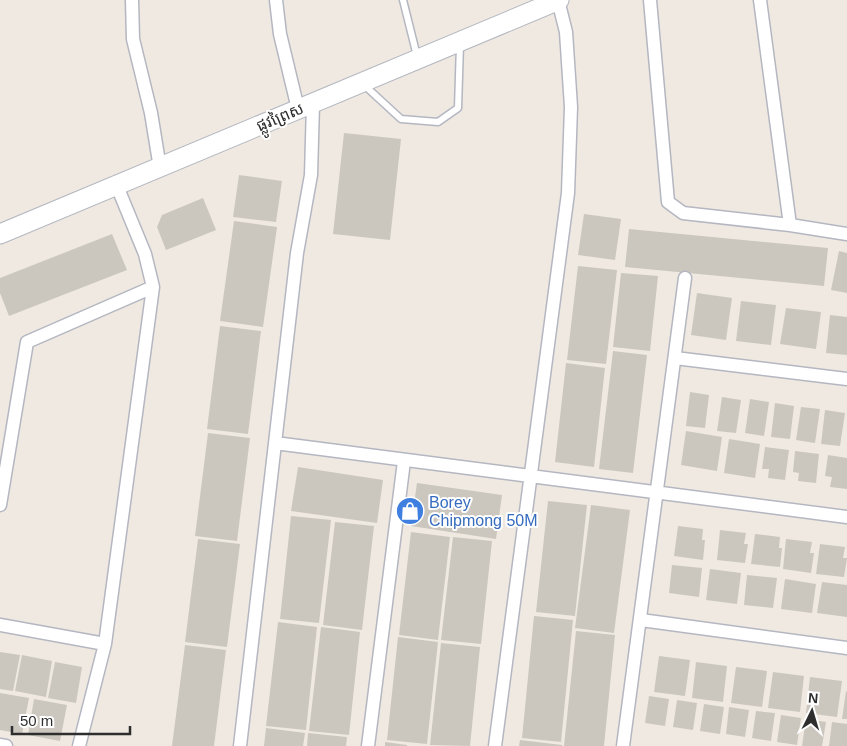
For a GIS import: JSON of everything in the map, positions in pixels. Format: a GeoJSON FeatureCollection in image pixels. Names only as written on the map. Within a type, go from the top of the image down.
{"type":"FeatureCollection","features":[{"type":"Feature","properties":{"kind":"main road","name":"ផ្លូវព្រៃស"},"geometry":{"type":"LineString","coordinates":[[0,234],[559,0]]}},
{"type":"Feature","properties":{"kind":"street"},"geometry":{"type":"LineString","coordinates":[[132,0],[133,39],[151,113],[160,168]]}},
{"type":"Feature","properties":{"kind":"street"},"geometry":{"type":"LineString","coordinates":[[240,746],[297,253],[311,175],[305,106],[280,34],[276,0]]}},
{"type":"Feature","properties":{"kind":"street"},"geometry":{"type":"LineString","coordinates":[[495,746],[568,193],[571,107],[566,32],[559,0]]}},
{"type":"Feature","properties":{"kind":"street"},"geometry":{"type":"LineString","coordinates":[[650,0],[668,202],[683,213],[790,225],[847,234]]}},
{"type":"Feature","properties":{"kind":"street"},"geometry":{"type":"LineString","coordinates":[[760,0],[790,225]]}},
{"type":"Feature","properties":{"kind":"street"},"geometry":{"type":"LineString","coordinates":[[79,746],[105,644],[154,287],[145,254],[117,186]]}},
{"type":"Feature","properties":{"kind":"street"},"geometry":{"type":"LineString","coordinates":[[623,746],[685,278]]}},
{"type":"Feature","properties":{"kind":"street"},"geometry":{"type":"LineString","coordinates":[[0,506],[27,342],[154,287]]}},
{"type":"Feature","properties":{"kind":"street"},"geometry":{"type":"LineString","coordinates":[[675,358],[847,379]]}},
{"type":"Feature","properties":{"kind":"street"},"geometry":{"type":"LineString","coordinates":[[274,443],[847,516]]}},
{"type":"Feature","properties":{"kind":"street"},"geometry":{"type":"LineString","coordinates":[[368,746],[404,460]]}},
{"type":"Feature","properties":{"kind":"street"},"geometry":{"type":"LineString","coordinates":[[641,620],[847,648]]}},
{"type":"Feature","properties":{"kind":"street"},"geometry":{"type":"LineString","coordinates":[[0,625],[105,644]]}},
{"type":"Feature","properties":{"kind":"street"},"geometry":{"type":"LineString","coordinates":[[0,745],[6,746]]}},
{"type":"Feature","properties":{"kind":"lane"},"geometry":{"type":"LineString","coordinates":[[403,0],[417,60]]}},
{"type":"Feature","properties":{"kind":"lane"},"geometry":{"type":"LineString","coordinates":[[362,83],[401,119],[438,122],[458,108],[460,42]]}},
{"type":"Feature","properties":{"kind":"building"},"geometry":{"type":"Polygon","coordinates":[[[344,133],[401,139],[390,240],[333,234],[344,133]]]}},
{"type":"Feature","properties":{"kind":"building"},"geometry":{"type":"Polygon","coordinates":[[[239,175],[282,181],[276,222],[233,217],[239,175]]]}},
{"type":"Feature","properties":{"kind":"building"},"geometry":{"type":"Polygon","coordinates":[[[203,198],[216,230],[166,250],[157,227],[162,215],[203,198]]]}},
{"type":"Feature","properties":{"kind":"building"},"geometry":{"type":"Polygon","coordinates":[[[584,214],[621,219],[615,260],[578,255],[584,214]]]}},
{"type":"Feature","properties":{"kind":"building"},"geometry":{"type":"Polygon","coordinates":[[[234,221],[277,227],[263,327],[220,321],[234,221]]]}},
{"type":"Feature","properties":{"kind":"building"},"geometry":{"type":"Polygon","coordinates":[[[629,229],[828,248],[824,286],[625,267],[629,229]]]}},
{"type":"Feature","properties":{"kind":"building"},"geometry":{"type":"Polygon","coordinates":[[[112,234],[127,270],[9,316],[0,293],[0,278],[112,234]]]}},
{"type":"Feature","properties":{"kind":"building"},"geometry":{"type":"Polygon","coordinates":[[[839,251],[847,253],[847,293],[831,290],[839,251]]]}},
{"type":"Feature","properties":{"kind":"building"},"geometry":{"type":"Polygon","coordinates":[[[578,266],[617,270],[606,364],[567,360],[578,266]]]}},
{"type":"Feature","properties":{"kind":"building"},"geometry":{"type":"Polygon","coordinates":[[[621,273],[658,276],[650,351],[613,347],[621,273]]]}},
{"type":"Feature","properties":{"kind":"building"},"geometry":{"type":"Polygon","coordinates":[[[697,293],[732,298],[726,340],[691,335],[697,293]]]}},
{"type":"Feature","properties":{"kind":"building"},"geometry":{"type":"Polygon","coordinates":[[[741,301],[776,305],[771,345],[736,341],[741,301]]]}},
{"type":"Feature","properties":{"kind":"building"},"geometry":{"type":"Polygon","coordinates":[[[786,308],[821,312],[816,349],[780,344],[786,308]]]}},
{"type":"Feature","properties":{"kind":"building"},"geometry":{"type":"Polygon","coordinates":[[[830,315],[847,317],[847,355],[826,353],[830,315]]]}},
{"type":"Feature","properties":{"kind":"building"},"geometry":{"type":"Polygon","coordinates":[[[220,326],[261,331],[248,434],[207,429],[220,326]]]}},
{"type":"Feature","properties":{"kind":"building"},"geometry":{"type":"Polygon","coordinates":[[[613,351],[647,355],[633,473],[599,469],[613,351]]]}},
{"type":"Feature","properties":{"kind":"building"},"geometry":{"type":"Polygon","coordinates":[[[566,363],[605,368],[594,467],[555,462],[566,363]]]}},
{"type":"Feature","properties":{"kind":"building"},"geometry":{"type":"Polygon","coordinates":[[[690,392],[709,395],[705,428],[686,426],[690,392]]]}},
{"type":"Feature","properties":{"kind":"building"},"geometry":{"type":"Polygon","coordinates":[[[722,397],[741,400],[736,433],[717,431],[722,397]]]}},
{"type":"Feature","properties":{"kind":"building"},"geometry":{"type":"Polygon","coordinates":[[[750,399],[769,402],[764,436],[745,433],[750,399]]]}},
{"type":"Feature","properties":{"kind":"building"},"geometry":{"type":"Polygon","coordinates":[[[775,403],[794,406],[790,439],[771,437],[775,403]]]}},
{"type":"Feature","properties":{"kind":"building"},"geometry":{"type":"Polygon","coordinates":[[[801,407],[820,409],[815,443],[796,440],[801,407]]]}},
{"type":"Feature","properties":{"kind":"building"},"geometry":{"type":"Polygon","coordinates":[[[825,410],[845,413],[840,446],[821,444],[825,410]]]}},
{"type":"Feature","properties":{"kind":"building"},"geometry":{"type":"Polygon","coordinates":[[[686,431],[722,437],[717,471],[681,465],[686,431]]]}},
{"type":"Feature","properties":{"kind":"building"},"geometry":{"type":"Polygon","coordinates":[[[208,433],[250,438],[237,541],[195,536],[208,433]]]}},
{"type":"Feature","properties":{"kind":"building"},"geometry":{"type":"Polygon","coordinates":[[[729,439],[760,444],[755,478],[724,473],[729,439]]]}},
{"type":"Feature","properties":{"kind":"building"},"geometry":{"type":"Polygon","coordinates":[[[765,447],[789,450],[785,480],[768,478],[769,469],[762,469],[765,447]]]}},
{"type":"Feature","properties":{"kind":"building"},"geometry":{"type":"Polygon","coordinates":[[[795,451],[819,454],[816,483],[798,481],[799,473],[793,472],[795,451]]]}},
{"type":"Feature","properties":{"kind":"building"},"geometry":{"type":"Polygon","coordinates":[[[828,455],[847,458],[847,489],[830,487],[832,477],[825,476],[828,455]]]}},
{"type":"Feature","properties":{"kind":"building"},"geometry":{"type":"Polygon","coordinates":[[[298,467],[383,480],[377,523],[291,511],[298,467]]]}},
{"type":"Feature","properties":{"kind":"building"},"geometry":{"type":"Polygon","coordinates":[[[417,483],[502,495],[496,539],[411,526],[417,483]]]}},
{"type":"Feature","properties":{"kind":"building"},"geometry":{"type":"Polygon","coordinates":[[[548,501],[587,505],[575,616],[536,612],[548,501]]]}},
{"type":"Feature","properties":{"kind":"building"},"geometry":{"type":"Polygon","coordinates":[[[591,505],[630,510],[614,633],[575,628],[591,505]]]}},
{"type":"Feature","properties":{"kind":"building"},"geometry":{"type":"Polygon","coordinates":[[[291,516],[331,520],[319,623],[280,619],[291,516]]]}},
{"type":"Feature","properties":{"kind":"building"},"geometry":{"type":"Polygon","coordinates":[[[335,522],[374,526],[362,630],[323,625],[335,522]]]}},
{"type":"Feature","properties":{"kind":"building"},"geometry":{"type":"Polygon","coordinates":[[[678,526],[703,529],[702,540],[705,540],[703,560],[674,556],[678,526]]]}},
{"type":"Feature","properties":{"kind":"building"},"geometry":{"type":"Polygon","coordinates":[[[720,530],[746,533],[744,544],[748,544],[745,563],[717,560],[720,530]]]}},
{"type":"Feature","properties":{"kind":"building"},"geometry":{"type":"Polygon","coordinates":[[[411,532],[450,537],[438,640],[399,635],[411,532]]]}},
{"type":"Feature","properties":{"kind":"building"},"geometry":{"type":"Polygon","coordinates":[[[755,534],[780,537],[779,548],[782,548],[780,567],[751,564],[755,534]]]}},
{"type":"Feature","properties":{"kind":"building"},"geometry":{"type":"Polygon","coordinates":[[[453,537],[492,541],[481,644],[441,640],[453,537]]]}},
{"type":"Feature","properties":{"kind":"building"},"geometry":{"type":"Polygon","coordinates":[[[198,539],[240,544],[227,647],[185,642],[198,539]]]}},
{"type":"Feature","properties":{"kind":"building"},"geometry":{"type":"Polygon","coordinates":[[[786,539],[812,542],[810,553],[814,553],[811,573],[783,569],[786,539]]]}},
{"type":"Feature","properties":{"kind":"building"},"geometry":{"type":"Polygon","coordinates":[[[820,544],[845,547],[843,558],[847,558],[844,577],[816,574],[820,544]]]}},
{"type":"Feature","properties":{"kind":"building"},"geometry":{"type":"Polygon","coordinates":[[[672,565],[702,568],[699,597],[669,593],[672,565]]]}},
{"type":"Feature","properties":{"kind":"building"},"geometry":{"type":"Polygon","coordinates":[[[710,569],[741,573],[737,604],[706,600],[710,569]]]}},
{"type":"Feature","properties":{"kind":"building"},"geometry":{"type":"Polygon","coordinates":[[[747,575],[777,578],[773,608],[744,605],[747,575]]]}},
{"type":"Feature","properties":{"kind":"building"},"geometry":{"type":"Polygon","coordinates":[[[785,579],[816,584],[812,613],[781,609],[785,579]]]}},
{"type":"Feature","properties":{"kind":"building"},"geometry":{"type":"Polygon","coordinates":[[[822,582],[847,585],[847,617],[817,613],[822,582]]]}},
{"type":"Feature","properties":{"kind":"building"},"geometry":{"type":"Polygon","coordinates":[[[534,616],[573,620],[561,742],[522,738],[534,616]]]}},
{"type":"Feature","properties":{"kind":"building"},"geometry":{"type":"Polygon","coordinates":[[[278,622],[317,627],[306,730],[266,726],[278,622]]]}},
{"type":"Feature","properties":{"kind":"building"},"geometry":{"type":"Polygon","coordinates":[[[321,627],[360,632],[349,735],[309,731],[321,627]]]}},
{"type":"Feature","properties":{"kind":"building"},"geometry":{"type":"Polygon","coordinates":[[[576,631],[615,635],[604,746],[564,746],[576,631]]]}},
{"type":"Feature","properties":{"kind":"building"},"geometry":{"type":"Polygon","coordinates":[[[398,637],[438,642],[427,744],[387,740],[398,637]]]}},
{"type":"Feature","properties":{"kind":"building"},"geometry":{"type":"Polygon","coordinates":[[[441,643],[480,647],[470,746],[430,745],[441,643]]]}},
{"type":"Feature","properties":{"kind":"building"},"geometry":{"type":"Polygon","coordinates":[[[185,645],[226,650],[214,746],[172,746],[185,645]]]}},
{"type":"Feature","properties":{"kind":"building"},"geometry":{"type":"Polygon","coordinates":[[[0,652],[20,655],[13,691],[0,689],[0,652]]]}},
{"type":"Feature","properties":{"kind":"building"},"geometry":{"type":"Polygon","coordinates":[[[22,655],[52,661],[46,697],[15,691],[22,655]]]}},
{"type":"Feature","properties":{"kind":"building"},"geometry":{"type":"Polygon","coordinates":[[[659,656],[690,660],[685,696],[654,692],[659,656]]]}},
{"type":"Feature","properties":{"kind":"building"},"geometry":{"type":"Polygon","coordinates":[[[55,662],[82,667],[76,703],[48,698],[55,662]]]}},
{"type":"Feature","properties":{"kind":"building"},"geometry":{"type":"Polygon","coordinates":[[[696,662],[727,666],[723,702],[692,698],[696,662]]]}},
{"type":"Feature","properties":{"kind":"building"},"geometry":{"type":"Polygon","coordinates":[[[736,667],[767,671],[762,707],[731,703],[736,667]]]}},
{"type":"Feature","properties":{"kind":"building"},"geometry":{"type":"Polygon","coordinates":[[[773,672],[804,676],[800,712],[768,708],[773,672]]]}},
{"type":"Feature","properties":{"kind":"building"},"geometry":{"type":"Polygon","coordinates":[[[810,677],[842,681],[837,717],[806,713],[810,677]]]}},
{"type":"Feature","properties":{"kind":"building"},"geometry":{"type":"Polygon","coordinates":[[[846,691],[847,719],[842,719],[846,691]]]}},
{"type":"Feature","properties":{"kind":"building"},"geometry":{"type":"Polygon","coordinates":[[[0,693],[29,698],[22,734],[0,730],[0,693]]]}},
{"type":"Feature","properties":{"kind":"building"},"geometry":{"type":"Polygon","coordinates":[[[649,696],[669,699],[665,726],[645,723],[649,696]]]}},
{"type":"Feature","properties":{"kind":"building"},"geometry":{"type":"Polygon","coordinates":[[[34,699],[67,705],[60,741],[28,735],[34,699]]]}},
{"type":"Feature","properties":{"kind":"building"},"geometry":{"type":"Polygon","coordinates":[[[677,700],[697,703],[693,730],[673,727],[677,700]]]}},
{"type":"Feature","properties":{"kind":"building"},"geometry":{"type":"Polygon","coordinates":[[[704,704],[724,707],[720,734],[700,731],[704,704]]]}},
{"type":"Feature","properties":{"kind":"building"},"geometry":{"type":"Polygon","coordinates":[[[729,707],[749,710],[745,737],[726,734],[729,707]]]}},
{"type":"Feature","properties":{"kind":"building"},"geometry":{"type":"Polygon","coordinates":[[[756,711],[775,713],[771,741],[752,738],[756,711]]]}},
{"type":"Feature","properties":{"kind":"building"},"geometry":{"type":"Polygon","coordinates":[[[781,715],[801,718],[797,745],[777,742],[781,715]]]}},
{"type":"Feature","properties":{"kind":"building"},"geometry":{"type":"Polygon","coordinates":[[[806,719],[826,722],[822,746],[802,746],[806,719]]]}},
{"type":"Feature","properties":{"kind":"building"},"geometry":{"type":"Polygon","coordinates":[[[832,722],[847,724],[847,746],[829,746],[832,722]]]}},
{"type":"Feature","properties":{"kind":"building"},"geometry":{"type":"Polygon","coordinates":[[[266,728],[305,733],[303,746],[264,746],[266,728]]]}},
{"type":"Feature","properties":{"kind":"building"},"geometry":{"type":"Polygon","coordinates":[[[308,733],[347,737],[346,746],[307,746],[308,733]]]}},
{"type":"Feature","properties":{"kind":"building"},"geometry":{"type":"Polygon","coordinates":[[[520,740],[562,745],[562,746],[519,746],[520,740]]]}},
{"type":"Feature","properties":{"kind":"building"},"geometry":{"type":"Polygon","coordinates":[[[385,742],[407,745],[407,746],[385,746],[385,742]]]}},
{"type":"Feature","properties":{"kind":"place","name":"Borey Chipmong 50M"},"geometry":{"type":"Point","coordinates":[410,511]}}]}
